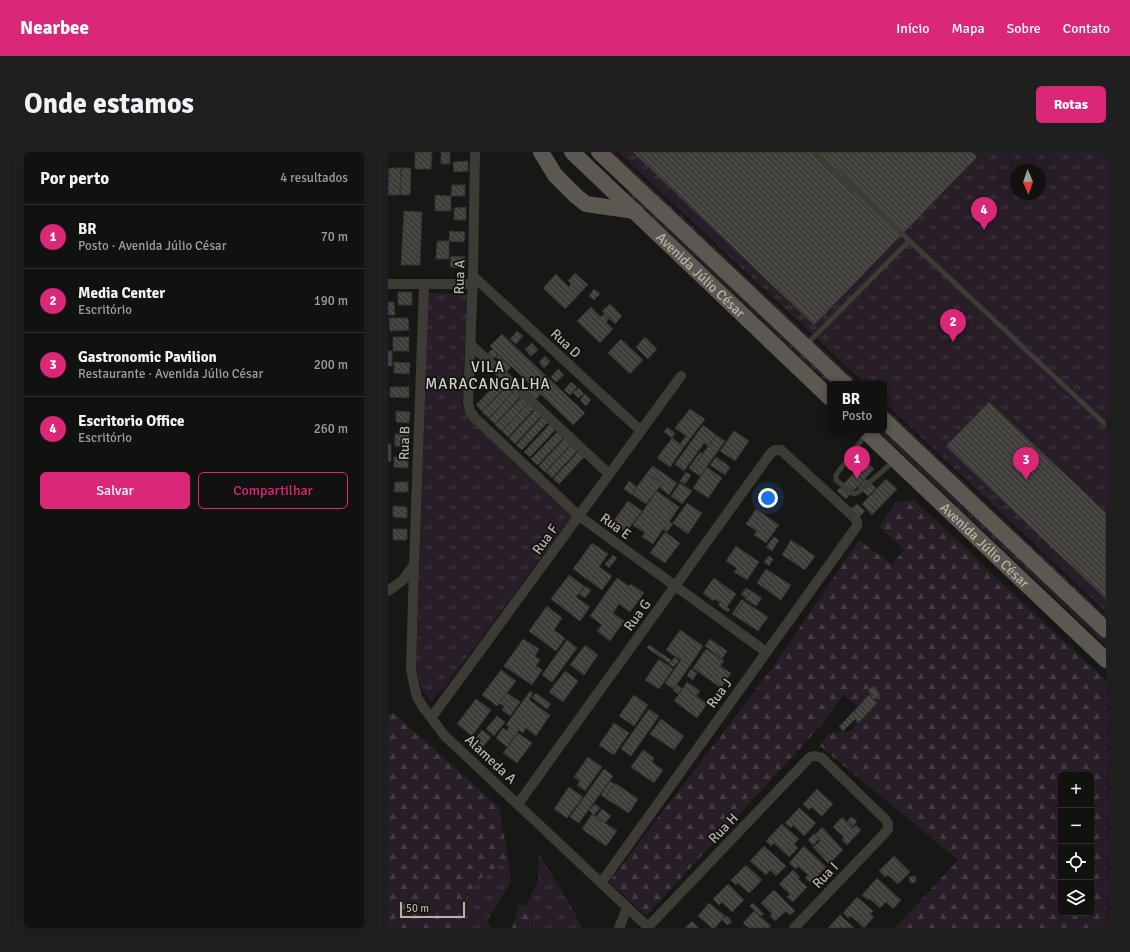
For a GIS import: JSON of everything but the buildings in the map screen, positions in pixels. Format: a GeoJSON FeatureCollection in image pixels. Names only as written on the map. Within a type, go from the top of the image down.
{"type":"FeatureCollection","features":[{"type":"Feature","properties":{"kind":"main road"},"geometry":{"type":"LineString","coordinates":[[541,152],[555,175],[586,204],[635,211]]}},
{"type":"Feature","properties":{"kind":"main road","name":"Avenida Júlio César"},"geometry":{"type":"LineString","coordinates":[[572,152],[827,395]]}},
{"type":"Feature","properties":{"kind":"main road","name":"Avenida Júlio César"},"geometry":{"type":"LineString","coordinates":[[599,152],[843,381]]}},
{"type":"Feature","properties":{"kind":"main road"},"geometry":{"type":"LineString","coordinates":[[597,205],[621,183],[622,174]]}},
{"type":"Feature","properties":{"kind":"main road","name":"Avenida Júlio César"},"geometry":{"type":"LineString","coordinates":[[887,423],[1106,630]]}},
{"type":"Feature","properties":{"kind":"main road","name":"Avenida Júlio César"},"geometry":{"type":"LineString","coordinates":[[867,433],[1106,660]]}},
{"type":"Feature","properties":{"kind":"street","name":"Rua A"},"geometry":{"type":"LineString","coordinates":[[468,403],[473,280],[475,152]]}},
{"type":"Feature","properties":{"kind":"street"},"geometry":{"type":"LineString","coordinates":[[388,284],[424,285],[473,280]]}},
{"type":"Feature","properties":{"kind":"street","name":"Rua D"},"geometry":{"type":"LineString","coordinates":[[473,280],[641,431]]}},
{"type":"Feature","properties":{"kind":"street","name":"Rua B"},"geometry":{"type":"LineString","coordinates":[[414,565],[424,285]]}},
{"type":"Feature","properties":{"kind":"street"},"geometry":{"type":"LineString","coordinates":[[470,344],[609,474]]}},
{"type":"Feature","properties":{"kind":"street","name":"Rua F"},"geometry":{"type":"LineString","coordinates":[[431,718],[681,376]]}},
{"type":"Feature","properties":{"kind":"street","name":"Rua E"},"geometry":{"type":"LineString","coordinates":[[468,403],[470,411],[475,418],[579,516],[674,587],[766,652]]}},
{"type":"Feature","properties":{"kind":"street","name":"Rua G"},"geometry":{"type":"LineString","coordinates":[[518,804],[770,454],[775,450],[781,450]]}},
{"type":"Feature","properties":{"kind":"street","name":"Rua J"},"geometry":{"type":"LineString","coordinates":[[601,883],[857,526],[856,519],[781,450]]}},
{"type":"Feature","properties":{"kind":"street"},"geometry":{"type":"LineString","coordinates":[[388,591],[403,580],[414,565]]}},
{"type":"Feature","properties":{"kind":"street","name":"Alameda A"},"geometry":{"type":"LineString","coordinates":[[414,565],[411,669],[417,697],[444,735],[648,928]]}},
{"type":"Feature","properties":{"kind":"street","name":"Rua H"},"geometry":{"type":"LineString","coordinates":[[648,928],[809,758],[818,756],[822,758]]}},
{"type":"Feature","properties":{"kind":"street","name":"Rua I"},"geometry":{"type":"LineString","coordinates":[[794,928],[888,829],[886,820],[822,758]]}},
{"type":"Feature","properties":{"kind":"street"},"geometry":{"type":"LineString","coordinates":[[619,928],[627,908]]}},
{"type":"Feature","properties":{"kind":"lane"},"geometry":{"type":"LineString","coordinates":[[815,152],[1106,425]]}},
{"type":"Feature","properties":{"kind":"lane"},"geometry":{"type":"LineString","coordinates":[[805,346],[909,241]]}},
{"type":"Feature","properties":{"kind":"lane"},"geometry":{"type":"LineString","coordinates":[[864,433],[836,476],[836,480],[854,494],[857,493],[895,460]]}},
{"type":"Feature","properties":{"kind":"green space"},"geometry":{"type":"Polygon","coordinates":[[[609,152],[614,152],[857,381],[852,381],[609,152]]]}},
{"type":"Feature","properties":{"kind":"green space"},"geometry":{"type":"Polygon","coordinates":[[[618,152],[1106,152],[1106,612],[887,405],[887,381],[862,381],[618,152]]]}},
{"type":"Feature","properties":{"kind":"green space"},"geometry":{"type":"Polygon","coordinates":[[[629,191],[832,381],[827,382],[627,194],[629,191]]]}},
{"type":"Feature","properties":{"kind":"green space"},"geometry":{"type":"Polygon","coordinates":[[[428,293],[467,294],[462,405],[467,416],[572,516],[445,687],[431,701],[422,690],[416,670],[428,293]]]}},
{"type":"Feature","properties":{"kind":"green space"},"geometry":{"type":"Polygon","coordinates":[[[887,409],[1106,616],[1106,621],[887,414],[887,409]]]}},
{"type":"Feature","properties":{"kind":"green space"},"geometry":{"type":"Polygon","coordinates":[[[880,433],[887,433],[1106,640],[1106,646],[880,433]]]}},
{"type":"Feature","properties":{"kind":"green space"},"geometry":{"type":"Polygon","coordinates":[[[914,500],[1106,680],[1106,928],[895,928],[958,860],[820,746],[828,734],[852,730],[865,712],[843,695],[826,720],[646,916],[609,882],[773,667],[859,540],[892,564],[904,550],[880,527],[895,502],[914,500]]]}},
{"type":"Feature","properties":{"kind":"green space"},"geometry":{"type":"Polygon","coordinates":[[[394,713],[499,807],[508,858],[476,882],[465,899],[464,928],[388,928],[388,714],[394,713]]]}},
{"type":"Feature","properties":{"kind":"green space"},"geometry":{"type":"Polygon","coordinates":[[[539,855],[569,902],[582,928],[532,928],[531,908],[526,906],[538,881],[539,855]]]}},
{"type":"Feature","properties":{"kind":"green space"},"geometry":{"type":"Polygon","coordinates":[[[508,858],[511,881],[487,921],[491,928],[464,928],[465,899],[476,882],[508,858]]]}},
{"type":"Feature","properties":{"kind":"green space"},"geometry":{"type":"Polygon","coordinates":[[[519,904],[530,908],[532,928],[512,928],[519,904]]]}},
{"type":"Feature","properties":{"kind":"place","name":"Escritorio Office"},"geometry":{"type":"Point","coordinates":[984,230]}},
{"type":"Feature","properties":{"kind":"place","name":"Media Center"},"geometry":{"type":"Point","coordinates":[953,342]}},
{"type":"Feature","properties":{"kind":"place","name":"BR"},"geometry":{"type":"Point","coordinates":[857,479]}},
{"type":"Feature","properties":{"kind":"place","name":"Gastronomic Pavilion"},"geometry":{"type":"Point","coordinates":[1026,480]}},
{"type":"Feature","properties":{"kind":"district","name":"VILA MARACANGALHA"},"geometry":{"type":"Point","coordinates":[488,376]}}]}
